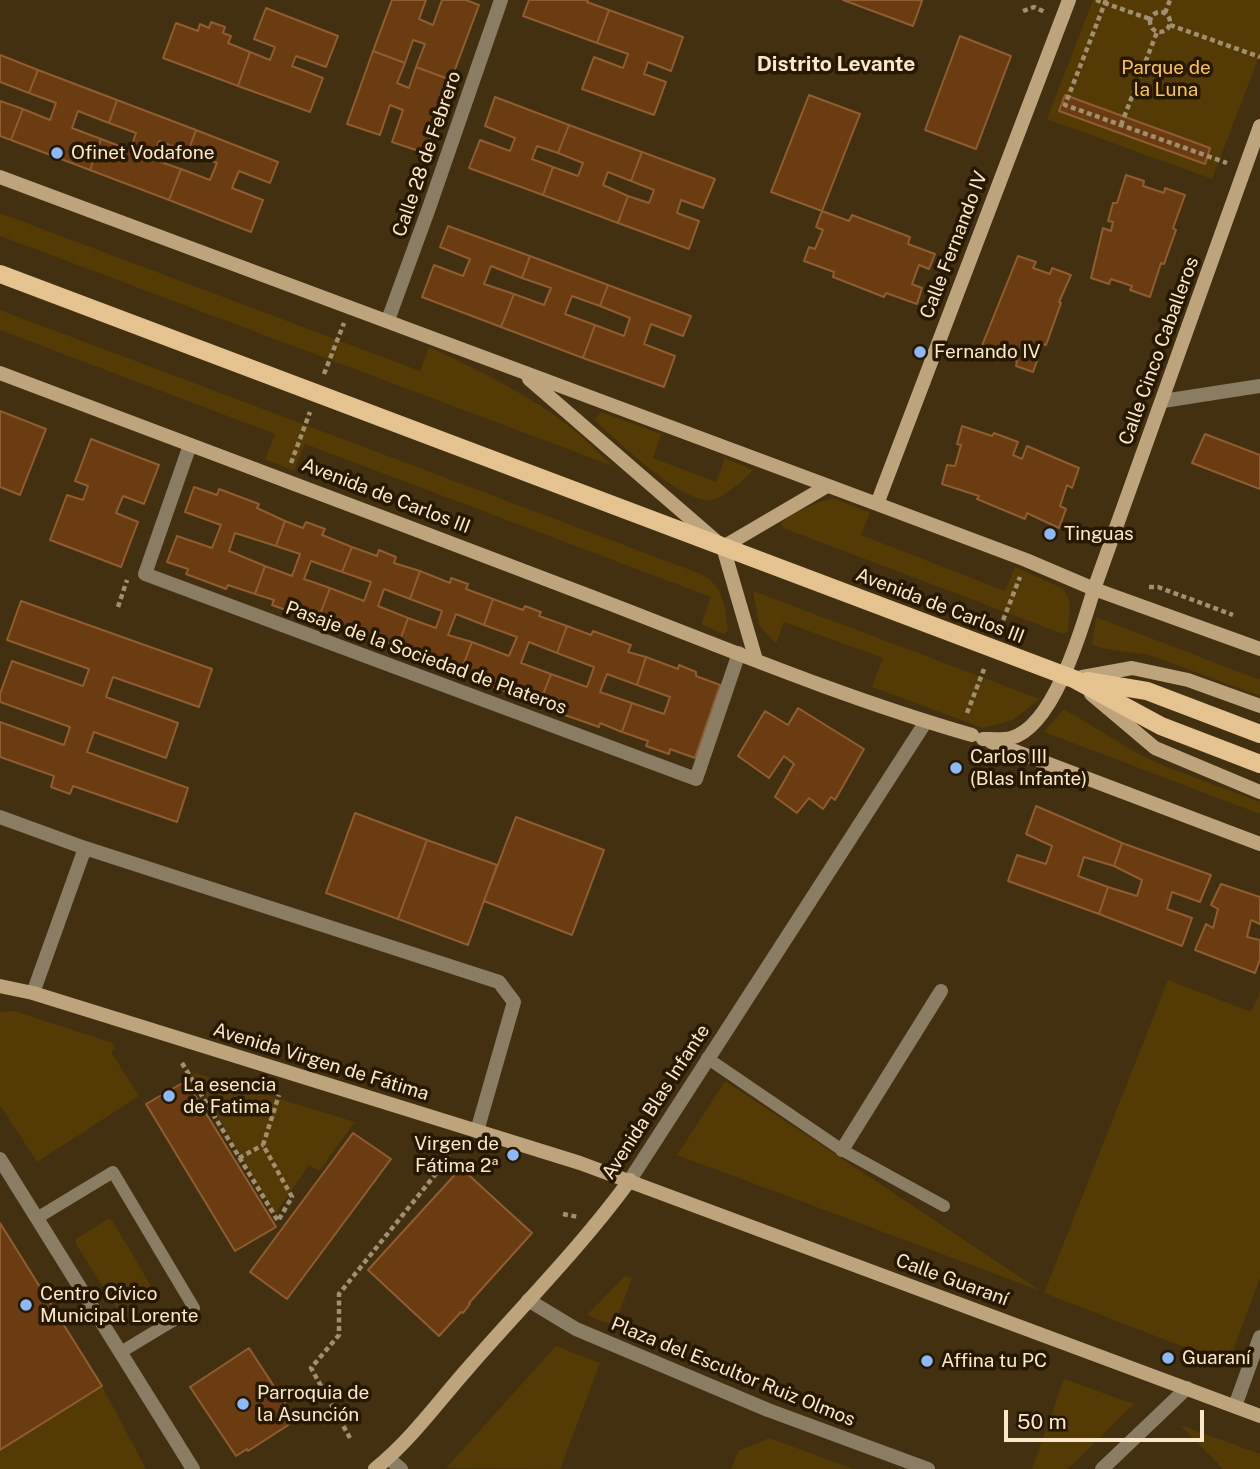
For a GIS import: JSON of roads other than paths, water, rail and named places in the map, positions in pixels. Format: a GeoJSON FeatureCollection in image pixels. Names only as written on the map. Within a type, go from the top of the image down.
{"type":"FeatureCollection","features":[{"type":"Feature","properties":{"kind":"main road","name":"Avenida de Carlos III"},"geometry":{"type":"LineString","coordinates":[[0,274],[1068,677],[1161,726],[1260,764]]}},
{"type":"Feature","properties":{"kind":"main road","name":"Avenida de Carlos III"},"geometry":{"type":"LineString","coordinates":[[1068,677],[1147,691],[1260,734]]}},
{"type":"Feature","properties":{"kind":"street","name":"Calle 28 de Febrero"},"geometry":{"type":"LineString","coordinates":[[388,320],[500,0]]}},
{"type":"Feature","properties":{"kind":"street","name":"Calle Fernando IV"},"geometry":{"type":"LineString","coordinates":[[877,504],[1069,0]]}},
{"type":"Feature","properties":{"kind":"street","name":"Calle Cinco Caballeros"},"geometry":{"type":"LineString","coordinates":[[1094,589],[1245,169],[1257,146],[1260,126]]}},
{"type":"Feature","properties":{"kind":"street","name":"Avenida de Carlos III"},"geometry":{"type":"LineString","coordinates":[[0,177],[388,320],[1026,560],[1094,589],[1260,649]]}},
{"type":"Feature","properties":{"kind":"street","name":"Avenida de Carlos III"},"geometry":{"type":"LineString","coordinates":[[520,371],[723,547]]}},
{"type":"Feature","properties":{"kind":"street","name":"Avenida de Carlos III"},"geometry":{"type":"LineString","coordinates":[[0,373],[756,660],[925,723],[977,737],[1260,844]]}},
{"type":"Feature","properties":{"kind":"street"},"geometry":{"type":"LineString","coordinates":[[1163,401],[1260,386]]}},
{"type":"Feature","properties":{"kind":"street","name":"Pasaje de la Sociedad de Plateros"},"geometry":{"type":"LineString","coordinates":[[190,445],[145,574],[696,779],[739,653]]}},
{"type":"Feature","properties":{"kind":"street"},"geometry":{"type":"LineString","coordinates":[[756,660],[723,547],[827,486]]}},
{"type":"Feature","properties":{"kind":"street","name":"Avenida de Carlos III"},"geometry":{"type":"LineString","coordinates":[[977,737],[1012,738],[1035,724],[1068,677],[1094,589]]}},
{"type":"Feature","properties":{"kind":"street"},"geometry":{"type":"LineString","coordinates":[[1068,677],[1132,668],[1188,680],[1260,706]]}},
{"type":"Feature","properties":{"kind":"street","name":"Avenida de Carlos III"},"geometry":{"type":"LineString","coordinates":[[1068,677],[1155,748],[1260,792]]}},
{"type":"Feature","properties":{"kind":"street","name":"Avenida Blas Infante"},"geometry":{"type":"LineString","coordinates":[[375,1469],[400,1449],[599,1222],[629,1180],[925,723]]}},
{"type":"Feature","properties":{"kind":"street"},"geometry":{"type":"LineString","coordinates":[[0,817],[85,848],[499,982],[514,1002],[477,1131]]}},
{"type":"Feature","properties":{"kind":"street"},"geometry":{"type":"LineString","coordinates":[[33,993],[85,848]]}},
{"type":"Feature","properties":{"kind":"street","name":"Avenida Virgen de Fátima"},"geometry":{"type":"LineString","coordinates":[[1,986],[33,993],[629,1180]]}},
{"type":"Feature","properties":{"kind":"street"},"geometry":{"type":"LineString","coordinates":[[842,1150],[941,991]]}},
{"type":"Feature","properties":{"kind":"street"},"geometry":{"type":"LineString","coordinates":[[0,1159],[193,1469]]}},
{"type":"Feature","properties":{"kind":"street","name":"Calle Guaraní"},"geometry":{"type":"LineString","coordinates":[[629,1180],[1260,1416]]}},
{"type":"Feature","properties":{"kind":"street","name":"Plaza del Escultor Ruiz Olmos"},"geometry":{"type":"LineString","coordinates":[[528,1300],[576,1329],[768,1410],[928,1469]]}},
{"type":"Feature","properties":{"kind":"street"},"geometry":{"type":"LineString","coordinates":[[1235,1406],[1260,1337]]}},
{"type":"Feature","properties":{"kind":"street"},"geometry":{"type":"LineString","coordinates":[[1102,1469],[1187,1388]]}},
{"type":"Feature","properties":{"kind":"street"},"geometry":{"type":"LineString","coordinates":[[388,1458],[401,1469]]}},
{"type":"Feature","properties":{"kind":"lane"},"geometry":{"type":"LineString","coordinates":[[707,1058],[842,1150],[944,1206]]}},
{"type":"Feature","properties":{"kind":"lane"},"geometry":{"type":"LineString","coordinates":[[37,1218],[113,1172],[194,1308],[121,1352]]}},
{"type":"Feature","properties":{"kind":"place","name":"Ofinet Vodafone"},"geometry":{"type":"Point","coordinates":[57,153]}},
{"type":"Feature","properties":{"kind":"place","name":"Fernando IV"},"geometry":{"type":"Point","coordinates":[920,352]}},
{"type":"Feature","properties":{"kind":"place","name":"Tinguas"},"geometry":{"type":"Point","coordinates":[1050,534]}},
{"type":"Feature","properties":{"kind":"place","name":"Carlos III (Blas Infante)"},"geometry":{"type":"Point","coordinates":[956,768]}},
{"type":"Feature","properties":{"kind":"place","name":"La esencia de Fatima"},"geometry":{"type":"Point","coordinates":[169,1096]}},
{"type":"Feature","properties":{"kind":"place","name":"Virgen de Fátima 2ª"},"geometry":{"type":"Point","coordinates":[513,1155]}},
{"type":"Feature","properties":{"kind":"place","name":"Centro Cívico Municipal Lorente"},"geometry":{"type":"Point","coordinates":[26,1305]}},
{"type":"Feature","properties":{"kind":"place","name":"Guaraní"},"geometry":{"type":"Point","coordinates":[1168,1358]}},
{"type":"Feature","properties":{"kind":"place","name":"Affina tu PC"},"geometry":{"type":"Point","coordinates":[927,1361]}},
{"type":"Feature","properties":{"kind":"place","name":"Parroquia de la Asunción"},"geometry":{"type":"Point","coordinates":[243,1404]}},
{"type":"Feature","properties":{"kind":"district","name":"Distrito Levante"},"geometry":{"type":"Point","coordinates":[836,65]}},
{"type":"Feature","properties":{"kind":"park label","name":"Parque de la Luna"},"geometry":{"type":"Point","coordinates":[1166,79]}}]}
